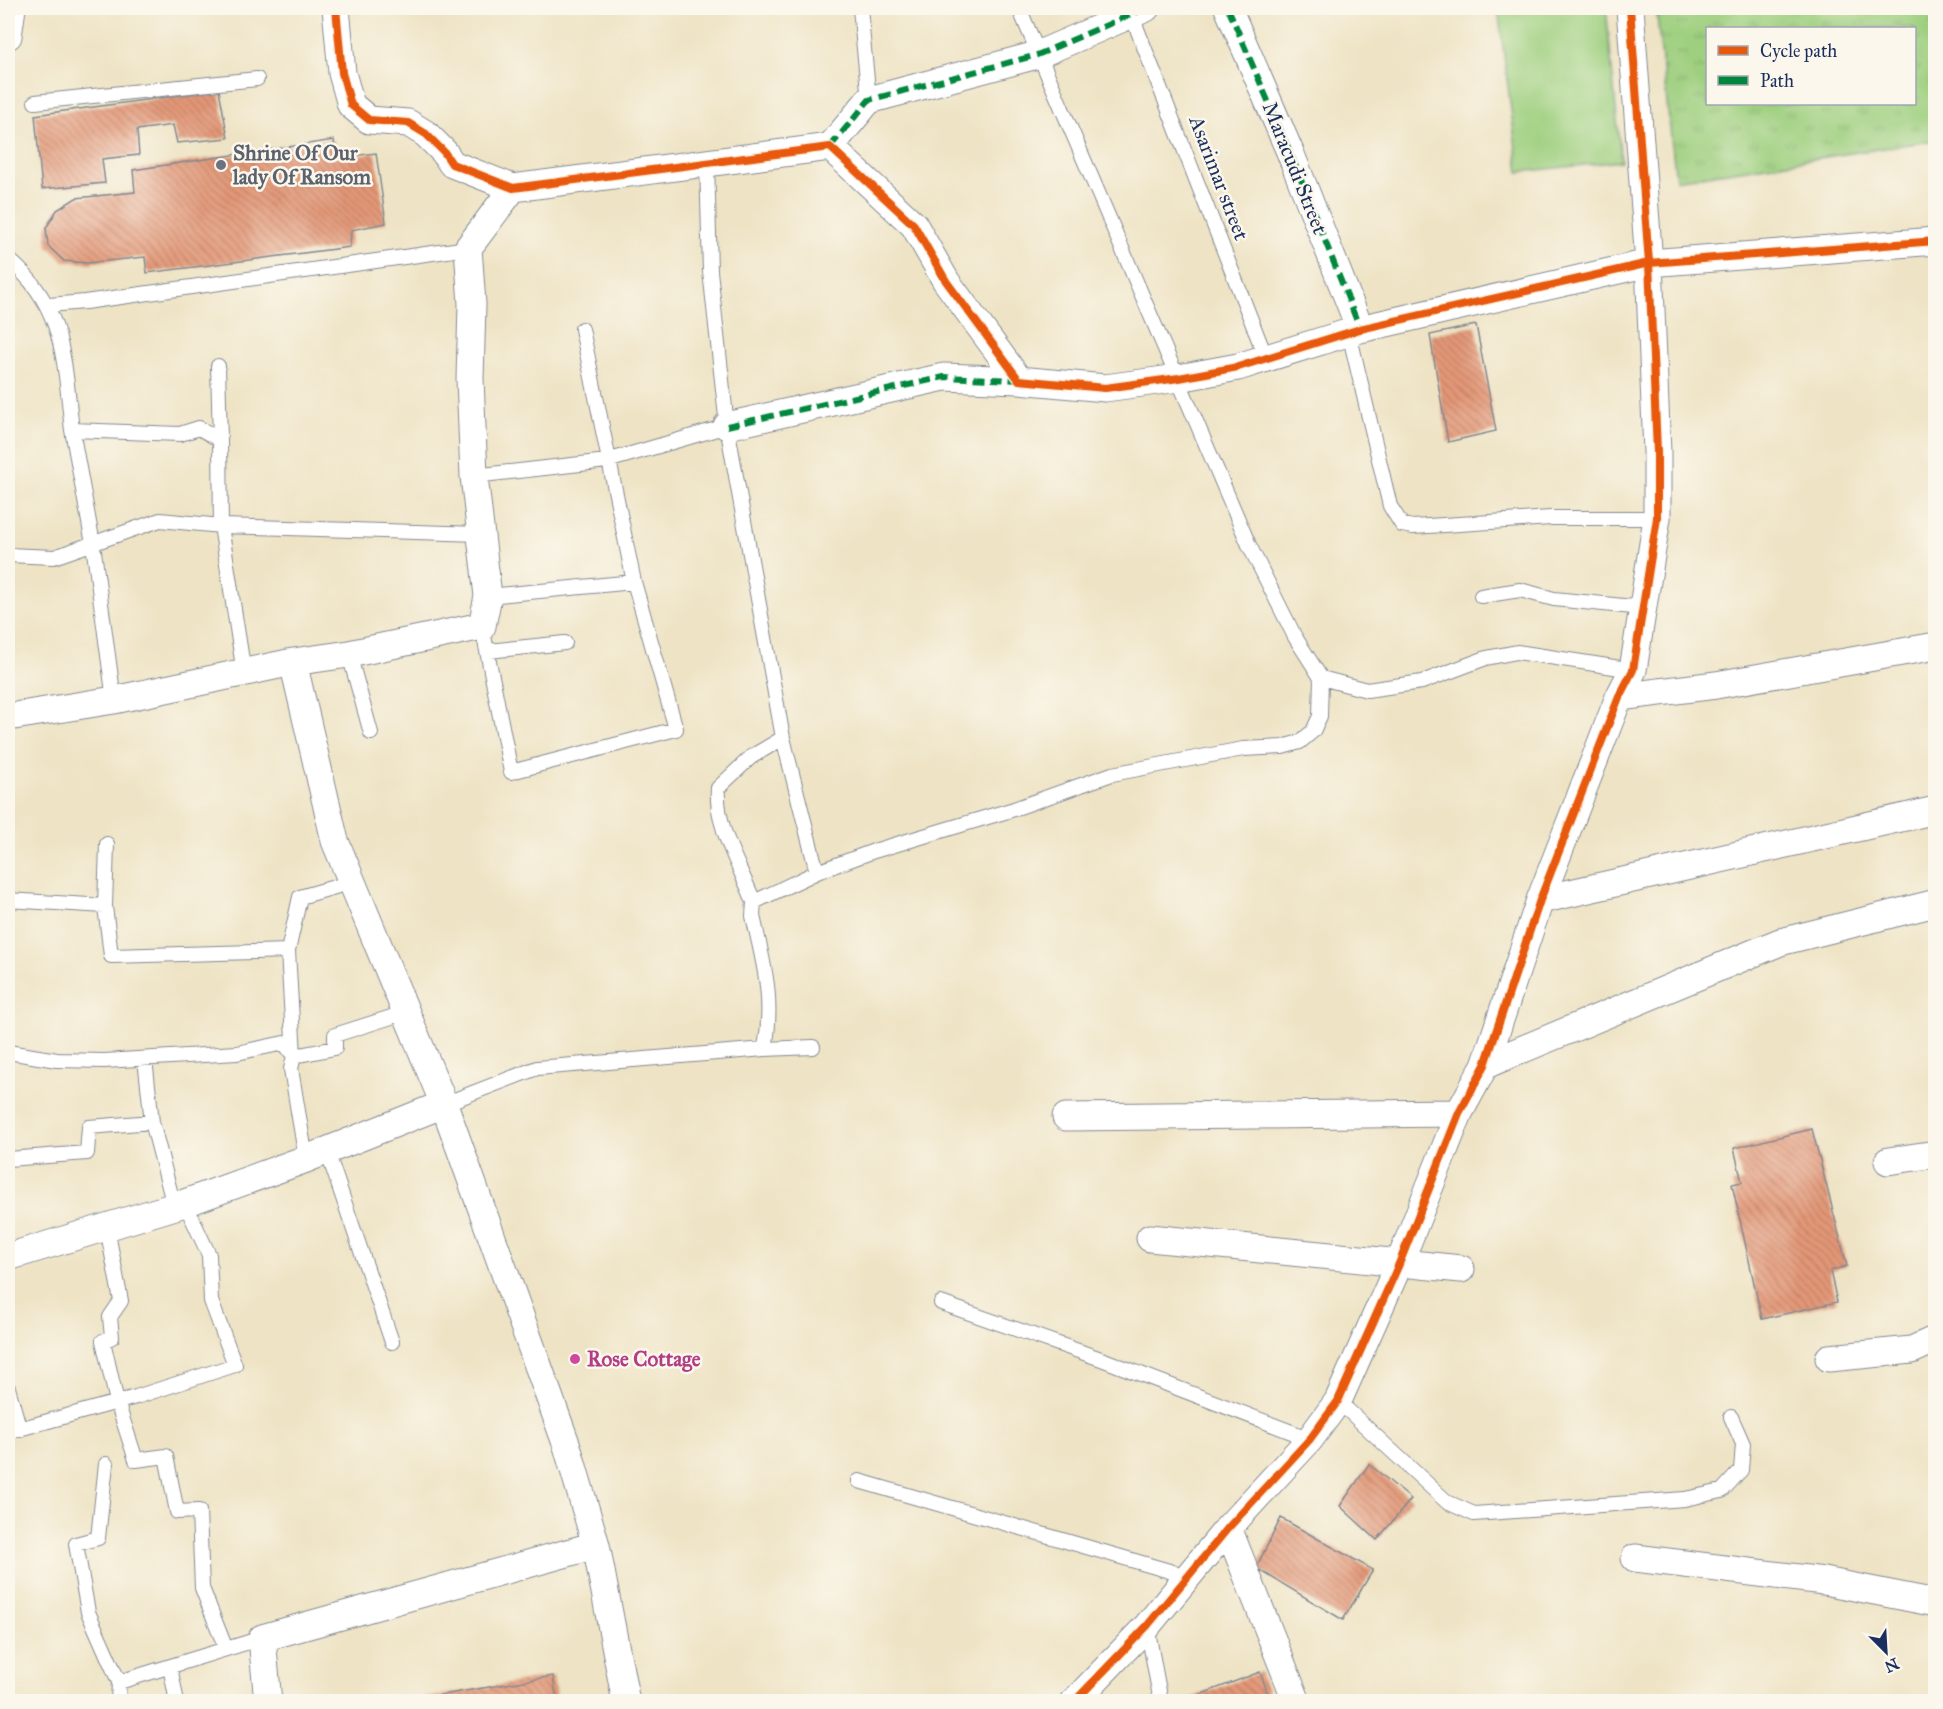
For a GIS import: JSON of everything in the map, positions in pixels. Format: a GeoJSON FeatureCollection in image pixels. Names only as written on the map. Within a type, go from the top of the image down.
{"type":"FeatureCollection","features":[{"type":"Feature","properties":{"kind":"street"},"geometry":{"type":"LineString","coordinates":[[8,36],[12,8]]}},
{"type":"Feature","properties":{"kind":"street"},"geometry":{"type":"LineString","coordinates":[[336,8],[342,73],[351,105],[369,120],[408,123],[426,134],[444,152],[452,164],[513,188],[830,147],[869,100],[1037,55],[1136,10]]}},
{"type":"Feature","properties":{"kind":"street","name":"Maracudi Street"},"geometry":{"type":"LineString","coordinates":[[1228,8],[1290,152],[1354,331]]}},
{"type":"Feature","properties":{"kind":"street"},"geometry":{"type":"LineString","coordinates":[[1074,1701],[1147,1626],[1190,1577],[1228,1528],[1310,1439],[1338,1401],[1399,1264],[1460,1113],[1485,1065],[1540,900],[1619,697],[1634,670],[1657,518],[1657,452],[1649,263],[1630,8]]}},
{"type":"Feature","properties":{"kind":"street"},"geometry":{"type":"LineString","coordinates":[[830,147],[914,225],[946,281],[1019,380]]}},
{"type":"Feature","properties":{"kind":"street"},"geometry":{"type":"LineString","coordinates":[[8,717],[114,700],[293,662],[485,639],[488,596],[474,476],[470,379],[472,304],[468,248],[513,188]]}},
{"type":"Feature","properties":{"kind":"street"},"geometry":{"type":"LineString","coordinates":[[727,426],[944,378],[1019,380],[1105,388],[1238,368],[1354,331],[1649,263],[1935,241]]}},
{"type":"Feature","properties":{"kind":"street"},"geometry":{"type":"LineString","coordinates":[[1619,697],[1716,685],[1935,646]]}},
{"type":"Feature","properties":{"kind":"street"},"geometry":{"type":"LineString","coordinates":[[293,662],[335,841],[444,1104],[567,1446],[596,1545],[626,1701]]}},
{"type":"Feature","properties":{"kind":"street"},"geometry":{"type":"LineString","coordinates":[[1540,900],[1935,810]]}},
{"type":"Feature","properties":{"kind":"street"},"geometry":{"type":"LineString","coordinates":[[1485,1065],[1780,942],[1935,903]]}},
{"type":"Feature","properties":{"kind":"street"},"geometry":{"type":"LineString","coordinates":[[8,1257],[180,1205],[316,1155],[444,1104]]}},
{"type":"Feature","properties":{"kind":"street"},"geometry":{"type":"LineString","coordinates":[[1066,1117],[1460,1113]]}},
{"type":"Feature","properties":{"kind":"street"},"geometry":{"type":"LineString","coordinates":[[1888,1161],[1935,1154]]}},
{"type":"Feature","properties":{"kind":"street"},"geometry":{"type":"LineString","coordinates":[[1150,1238],[1461,1269]]}},
{"type":"Feature","properties":{"kind":"street"},"geometry":{"type":"LineString","coordinates":[[1829,1358],[1912,1350],[1935,1339]]}},
{"type":"Feature","properties":{"kind":"street"},"geometry":{"type":"LineString","coordinates":[[1228,1528],[1297,1701]]}},
{"type":"Feature","properties":{"kind":"street"},"geometry":{"type":"LineString","coordinates":[[268,1701],[262,1638],[596,1545]]}},
{"type":"Feature","properties":{"kind":"street"},"geometry":{"type":"LineString","coordinates":[[1635,1558],[1824,1581],[1935,1603]]}},
{"type":"Feature","properties":{"kind":"lane"},"geometry":{"type":"LineString","coordinates":[[860,8],[869,100]]}},
{"type":"Feature","properties":{"kind":"lane"},"geometry":{"type":"LineString","coordinates":[[754,902],[817,872],[874,850],[1011,810],[1112,774],[1243,749],[1282,747],[1300,742],[1313,731],[1320,716],[1321,678],[1295,637],[1249,545],[1179,378],[1037,55],[1019,8]]}},
{"type":"Feature","properties":{"kind":"lane","name":"Asarimar street"},"geometry":{"type":"LineString","coordinates":[[1136,10],[1266,358]]}},
{"type":"Feature","properties":{"kind":"lane"},"geometry":{"type":"LineString","coordinates":[[35,102],[257,79]]}},
{"type":"Feature","properties":{"kind":"lane"},"geometry":{"type":"LineString","coordinates":[[707,162],[710,271],[727,426],[783,738],[817,872]]}},
{"type":"Feature","properties":{"kind":"lane"},"geometry":{"type":"LineString","coordinates":[[49,305],[85,302],[468,248]]}},
{"type":"Feature","properties":{"kind":"lane"},"geometry":{"type":"LineString","coordinates":[[8,259],[49,305],[62,344],[72,430],[93,544],[114,700]]}},
{"type":"Feature","properties":{"kind":"lane"},"geometry":{"type":"LineString","coordinates":[[565,643],[485,639],[511,772],[676,729],[634,582],[607,461],[582,329]]}},
{"type":"Feature","properties":{"kind":"lane"},"geometry":{"type":"LineString","coordinates":[[1354,331],[1389,506],[1402,525],[1413,527],[1551,518],[1657,518]]}},
{"type":"Feature","properties":{"kind":"lane"},"geometry":{"type":"LineString","coordinates":[[218,366],[221,525],[244,673]]}},
{"type":"Feature","properties":{"kind":"lane"},"geometry":{"type":"LineString","coordinates":[[474,476],[607,461],[727,426]]}},
{"type":"Feature","properties":{"kind":"lane"},"geometry":{"type":"LineString","coordinates":[[72,430],[180,434],[199,428],[220,440]]}},
{"type":"Feature","properties":{"kind":"lane"},"geometry":{"type":"LineString","coordinates":[[8,555],[54,556],[159,520],[221,525],[480,534]]}},
{"type":"Feature","properties":{"kind":"lane"},"geometry":{"type":"LineString","coordinates":[[488,596],[634,582]]}},
{"type":"Feature","properties":{"kind":"lane"},"geometry":{"type":"LineString","coordinates":[[1481,596],[1520,590],[1554,599],[1643,608]]}},
{"type":"Feature","properties":{"kind":"lane"},"geometry":{"type":"LineString","coordinates":[[1321,678],[1367,690],[1422,682],[1486,658],[1516,652],[1634,670]]}},
{"type":"Feature","properties":{"kind":"lane"},"geometry":{"type":"LineString","coordinates":[[349,654],[371,733]]}},
{"type":"Feature","properties":{"kind":"lane"},"geometry":{"type":"LineString","coordinates":[[765,1049],[770,1019],[770,1000],[753,916],[754,902],[721,821],[717,805],[718,788],[752,757],[783,738]]}},
{"type":"Feature","properties":{"kind":"lane"},"geometry":{"type":"LineString","coordinates":[[106,844],[105,906],[111,956],[288,951]]}},
{"type":"Feature","properties":{"kind":"lane"},"geometry":{"type":"LineString","coordinates":[[352,882],[300,897],[288,951],[294,1056],[291,1069],[316,1155],[392,1342]]}},
{"type":"Feature","properties":{"kind":"lane"},"geometry":{"type":"LineString","coordinates":[[8,900],[105,906]]}},
{"type":"Feature","properties":{"kind":"lane"},"geometry":{"type":"LineString","coordinates":[[294,1056],[334,1048],[334,1035],[407,1012]]}},
{"type":"Feature","properties":{"kind":"lane"},"geometry":{"type":"LineString","coordinates":[[8,1052],[57,1060],[145,1059],[237,1053],[284,1043],[294,1056]]}},
{"type":"Feature","properties":{"kind":"lane"},"geometry":{"type":"LineString","coordinates":[[444,1104],[537,1068],[813,1047]]}},
{"type":"Feature","properties":{"kind":"lane"},"geometry":{"type":"LineString","coordinates":[[8,1388],[14,1431],[235,1365],[211,1301],[209,1255],[180,1205],[152,1122],[145,1059]]}},
{"type":"Feature","properties":{"kind":"lane"},"geometry":{"type":"LineString","coordinates":[[8,1159],[87,1153],[89,1127],[152,1122]]}},
{"type":"Feature","properties":{"kind":"lane"},"geometry":{"type":"LineString","coordinates":[[107,1228],[121,1301],[110,1317],[112,1337],[103,1341],[117,1402],[136,1460],[166,1456],[177,1512],[198,1511],[202,1588],[226,1649]]}},
{"type":"Feature","properties":{"kind":"lane"},"geometry":{"type":"LineString","coordinates":[[940,1303],[1104,1360],[1310,1439]]}},
{"type":"Feature","properties":{"kind":"lane"},"geometry":{"type":"LineString","coordinates":[[1338,1401],[1446,1502],[1474,1514],[1685,1499],[1722,1491],[1741,1470],[1743,1444],[1731,1417]]}},
{"type":"Feature","properties":{"kind":"lane"},"geometry":{"type":"LineString","coordinates":[[106,1464],[98,1538],[76,1544],[88,1612],[119,1682],[118,1701]]}},
{"type":"Feature","properties":{"kind":"lane"},"geometry":{"type":"LineString","coordinates":[[859,1482],[1190,1577]]}},
{"type":"Feature","properties":{"kind":"lane"},"geometry":{"type":"LineString","coordinates":[[1147,1626],[1161,1701]]}},
{"type":"Feature","properties":{"kind":"lane"},"geometry":{"type":"LineString","coordinates":[[119,1682],[262,1638]]}},
{"type":"Feature","properties":{"kind":"lane"},"geometry":{"type":"LineString","coordinates":[[170,1666],[177,1701]]}},
{"type":"Feature","properties":{"kind":"green space"},"geometry":{"type":"Polygon","coordinates":[[[1498,8],[1606,8],[1621,161],[1519,172],[1498,8]]]}},
{"type":"Feature","properties":{"kind":"green space"},"geometry":{"type":"Polygon","coordinates":[[[1656,8],[1935,8],[1935,140],[1676,180],[1656,8]]]}},
{"type":"Feature","properties":{"kind":"building"},"geometry":{"type":"Polygon","coordinates":[[[219,90],[228,138],[177,143],[173,125],[137,130],[139,155],[102,159],[105,183],[42,189],[35,115],[219,90]]]}},
{"type":"Feature","properties":{"kind":"building"},"geometry":{"type":"Polygon","coordinates":[[[334,140],[336,158],[376,153],[386,223],[351,230],[350,247],[147,273],[145,257],[87,263],[64,261],[48,246],[46,228],[57,210],[76,198],[135,192],[133,170],[334,140]]]}},
{"type":"Feature","properties":{"kind":"building"},"geometry":{"type":"Polygon","coordinates":[[[1476,325],[1496,431],[1448,442],[1430,335],[1476,325]]]}},
{"type":"Feature","properties":{"kind":"building"},"geometry":{"type":"Polygon","coordinates":[[[1812,1129],[1847,1266],[1830,1271],[1837,1302],[1762,1319],[1732,1184],[1742,1182],[1734,1148],[1812,1129]]]}},
{"type":"Feature","properties":{"kind":"building"},"geometry":{"type":"Polygon","coordinates":[[[1369,1464],[1411,1499],[1377,1540],[1340,1506],[1369,1464]]]}},
{"type":"Feature","properties":{"kind":"building"},"geometry":{"type":"Polygon","coordinates":[[[1281,1518],[1373,1570],[1343,1620],[1256,1568],[1281,1518]]]}},
{"type":"Feature","properties":{"kind":"building"},"geometry":{"type":"Polygon","coordinates":[[[1260,1672],[1271,1702],[1183,1702],[1183,1701],[1260,1672]]]}},
{"type":"Feature","properties":{"kind":"building"},"geometry":{"type":"Polygon","coordinates":[[[553,1676],[557,1702],[413,1702],[413,1700],[553,1676]]]}},
{"type":"Feature","properties":{"kind":"marked path"},"geometry":{"type":"LineString","coordinates":[[830,147],[869,100],[1037,55],[1146,8]]}},
{"type":"Feature","properties":{"kind":"marked path"},"geometry":{"type":"LineString","coordinates":[[1228,8],[1290,152],[1360,329]]}},
{"type":"Feature","properties":{"kind":"marked path"},"geometry":{"type":"LineString","coordinates":[[727,426],[944,377],[1019,380]]}},
{"type":"Feature","properties":{"kind":"cycle path"},"geometry":{"type":"LineString","coordinates":[[336,8],[342,73],[351,105],[369,120],[408,123],[426,134],[444,152],[452,164],[513,188],[830,147],[914,225],[946,281],[1019,380],[1105,388],[1179,378],[1238,367],[1360,329],[1649,263],[1936,241]]}},
{"type":"Feature","properties":{"kind":"cycle path"},"geometry":{"type":"LineString","coordinates":[[1074,1702],[1147,1626],[1228,1528],[1310,1439],[1338,1401],[1399,1264],[1459,1113],[1485,1065],[1540,900],[1619,697],[1633,670],[1657,518],[1657,452],[1649,263],[1630,8]]}},
{"type":"Feature","properties":{"kind":"place","name":"Shrine Of Our lady Of Ransom"},"geometry":{"type":"Point","coordinates":[221,165]}},
{"type":"Feature","properties":{"kind":"place","name":"Rose Cottage"},"geometry":{"type":"Point","coordinates":[575,1359]}}]}
